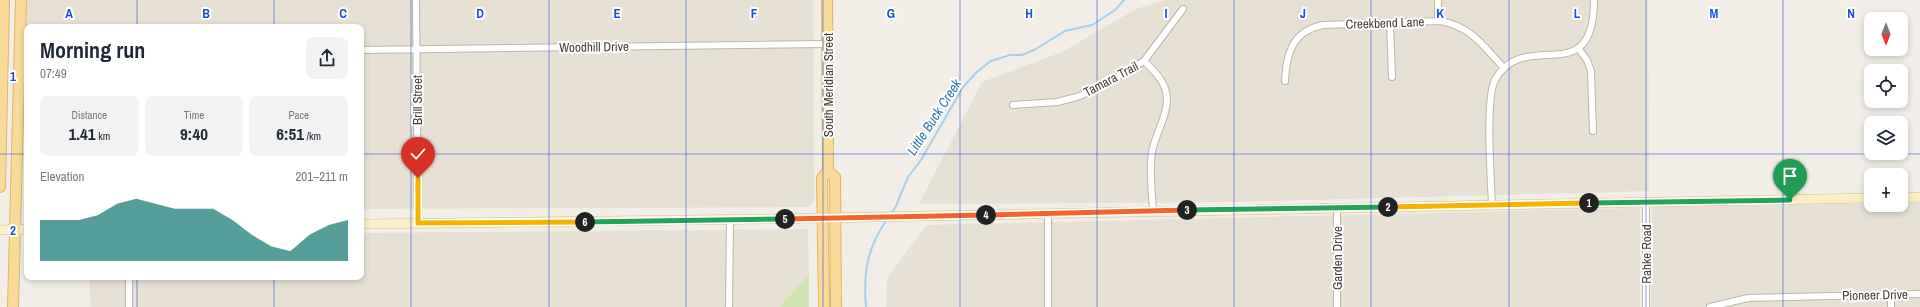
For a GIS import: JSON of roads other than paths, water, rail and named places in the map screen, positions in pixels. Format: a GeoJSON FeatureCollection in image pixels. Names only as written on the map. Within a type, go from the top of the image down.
{"type":"FeatureCollection","features":[{"type":"Feature","properties":{"kind":"main road"},"geometry":{"type":"LineString","coordinates":[[0,188],[4,0]]}},
{"type":"Feature","properties":{"kind":"main road"},"geometry":{"type":"LineString","coordinates":[[13,307],[14,229],[23,54],[21,0]]}},
{"type":"Feature","properties":{"kind":"main road","name":"South Meridian Street"},"geometry":{"type":"LineString","coordinates":[[824,307],[822,178],[828,171],[827,0]]}},
{"type":"Feature","properties":{"kind":"main road","name":"South Meridian Street"},"geometry":{"type":"LineString","coordinates":[[828,171],[835,177],[836,307]]}},
{"type":"Feature","properties":{"kind":"main road"},"geometry":{"type":"LineString","coordinates":[[1908,198],[1920,197]]}},
{"type":"Feature","properties":{"kind":"main road"},"geometry":{"type":"LineString","coordinates":[[364,224],[822,218],[1864,198]]}},
{"type":"Feature","properties":{"kind":"main road"},"geometry":{"type":"LineString","coordinates":[[0,230],[24,229]]}},
{"type":"Feature","properties":{"kind":"street","name":"Brill Street"},"geometry":{"type":"LineString","coordinates":[[416,0],[418,223]]}},
{"type":"Feature","properties":{"kind":"street"},"geometry":{"type":"LineString","coordinates":[[1438,0],[1438,21]]}},
{"type":"Feature","properties":{"kind":"street"},"geometry":{"type":"LineString","coordinates":[[1492,205],[1490,99],[1493,84],[1504,68],[1514,61],[1526,56],[1561,54],[1578,48],[1590,33],[1594,20],[1594,0]]}},
{"type":"Feature","properties":{"kind":"street","name":"Tamara Trail"},"geometry":{"type":"LineString","coordinates":[[1013,105],[1046,104],[1077,97],[1102,86],[1144,61],[1183,9]]}},
{"type":"Feature","properties":{"kind":"street","name":"Creekbend Lane"},"geometry":{"type":"LineString","coordinates":[[1285,81],[1289,50],[1298,38],[1311,29],[1323,25],[1438,21],[1450,22],[1466,30],[1504,68]]}},
{"type":"Feature","properties":{"kind":"street"},"geometry":{"type":"LineString","coordinates":[[1390,23],[1392,77]]}},
{"type":"Feature","properties":{"kind":"street","name":"Woodhill Drive"},"geometry":{"type":"LineString","coordinates":[[364,50],[828,44]]}},
{"type":"Feature","properties":{"kind":"street"},"geometry":{"type":"LineString","coordinates":[[1578,48],[1587,60],[1592,73],[1593,131]]}},
{"type":"Feature","properties":{"kind":"street"},"geometry":{"type":"LineString","coordinates":[[1144,61],[1162,81],[1167,99],[1166,111],[1156,136],[1152,154],[1153,211]]}},
{"type":"Feature","properties":{"kind":"street","name":"Rahke Road"},"geometry":{"type":"LineString","coordinates":[[1646,202],[1646,307]]}},
{"type":"Feature","properties":{"kind":"street","name":"Garden Drive"},"geometry":{"type":"LineString","coordinates":[[1337,208],[1337,307]]}},
{"type":"Feature","properties":{"kind":"street"},"geometry":{"type":"LineString","coordinates":[[1048,213],[1048,307]]}},
{"type":"Feature","properties":{"kind":"street"},"geometry":{"type":"LineString","coordinates":[[729,307],[730,219]]}},
{"type":"Feature","properties":{"kind":"street"},"geometry":{"type":"LineString","coordinates":[[129,280],[129,307]]}},
{"type":"Feature","properties":{"kind":"street","name":"Pioneer Drive"},"geometry":{"type":"LineString","coordinates":[[1710,307],[1748,298],[1920,294]]}},
{"type":"Feature","properties":{"kind":"street"},"geometry":{"type":"LineString","coordinates":[[1891,295],[1891,307]]}},
{"type":"Feature","properties":{"kind":"waterway","name":"Little Buck Creek"},"geometry":{"type":"LineString","coordinates":[[891,214],[896,206],[908,177],[921,160],[963,87],[978,71],[991,61],[1010,55],[1022,55],[1034,50],[1065,31],[1092,25],[1115,10],[1124,0]]}},
{"type":"Feature","properties":{"kind":"waterway","name":"Little Buck Creek"},"geometry":{"type":"LineString","coordinates":[[866,307],[865,283],[868,261],[875,240],[887,219]]}}]}
